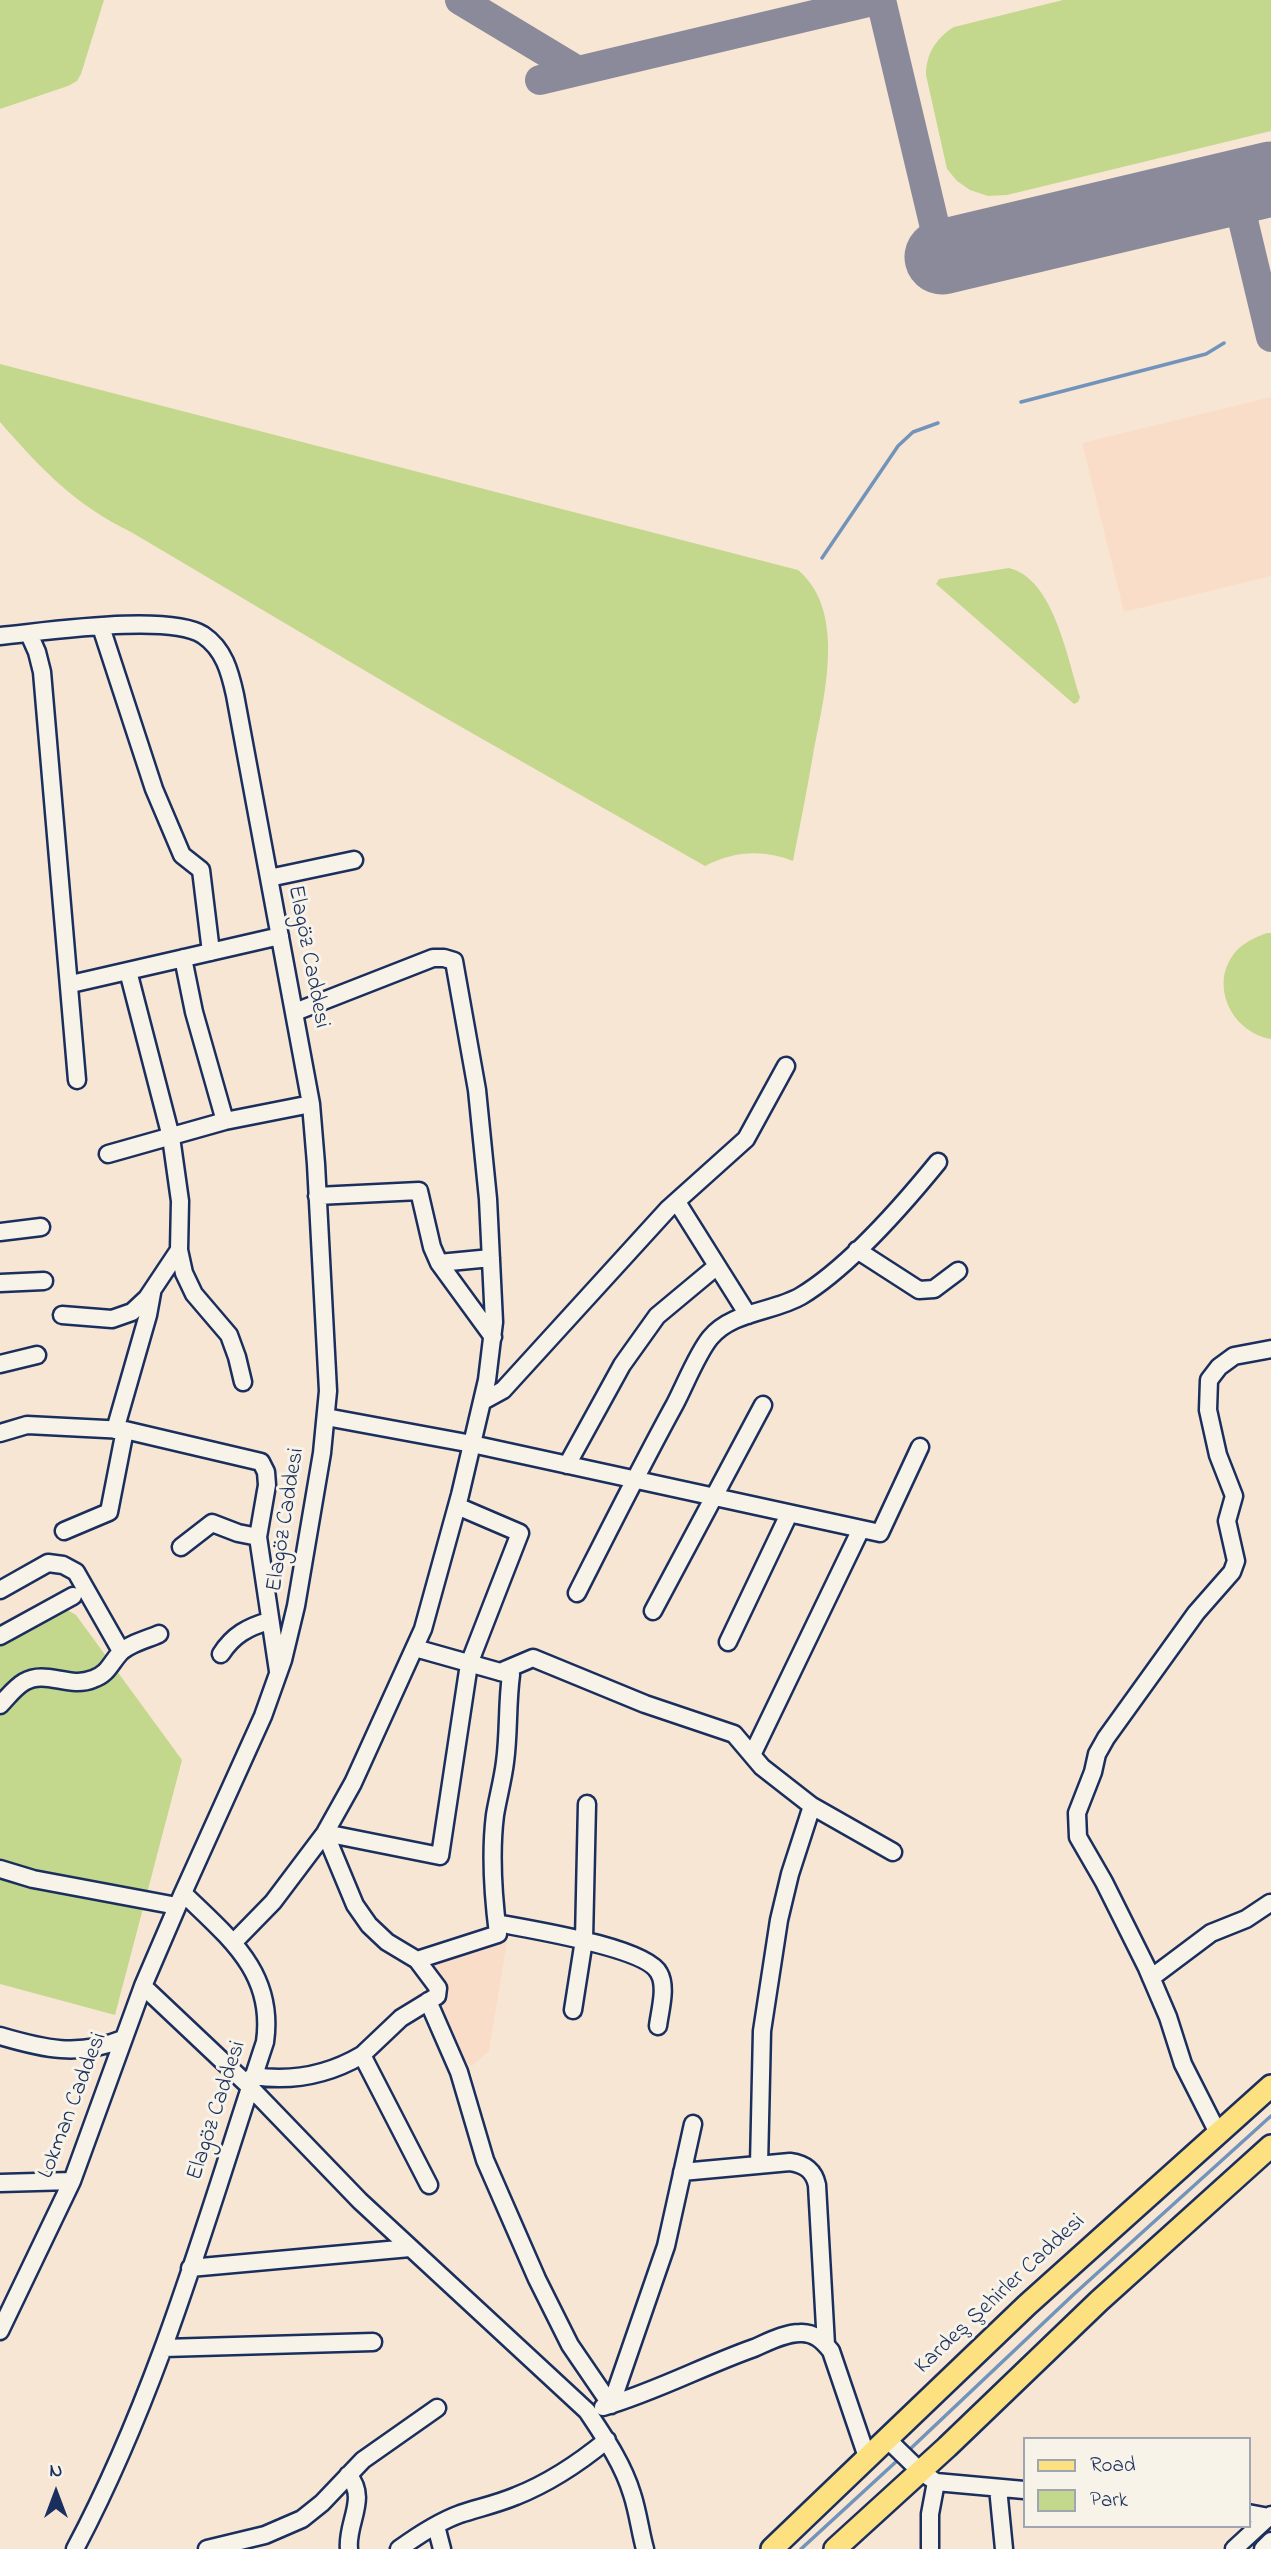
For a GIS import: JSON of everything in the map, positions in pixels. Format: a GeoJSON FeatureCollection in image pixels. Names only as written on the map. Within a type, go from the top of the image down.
{"type":"FeatureCollection","features":[{"type":"Feature","properties":{"kind":"main road","name":"Kardeş Şehirler Caddesi"},"geometry":{"type":"LineString","coordinates":[[772,2549],[1027,2305],[1271,2086]]}},
{"type":"Feature","properties":{"kind":"main road"},"geometry":{"type":"LineString","coordinates":[[835,2549],[928,2477],[1099,2301],[1271,2146]]}},
{"type":"Feature","properties":{"kind":"street","name":"Elagöz Caddesi"},"geometry":{"type":"LineString","coordinates":[[0,636],[132,624],[186,628],[204,636],[219,650],[232,681],[311,1104],[328,1391],[296,1606],[278,1674],[263,1716],[180,1899],[233,1943],[254,1972],[265,2004],[265,2042],[164,2348],[121,2457],[75,2549]]}},
{"type":"Feature","properties":{"kind":"street"},"geometry":{"type":"LineString","coordinates":[[101,627],[153,789],[182,855],[201,870],[211,952]]}},
{"type":"Feature","properties":{"kind":"street"},"geometry":{"type":"LineString","coordinates":[[29,634],[42,672],[71,984],[77,1080]]}},
{"type":"Feature","properties":{"kind":"street"},"geometry":{"type":"LineString","coordinates":[[269,878],[354,860]]}},
{"type":"Feature","properties":{"kind":"street"},"geometry":{"type":"LineString","coordinates":[[71,984],[280,936]]}},
{"type":"Feature","properties":{"kind":"street"},"geometry":{"type":"LineString","coordinates":[[183,958],[194,1012],[225,1121]]}},
{"type":"Feature","properties":{"kind":"street"},"geometry":{"type":"LineString","coordinates":[[233,1943],[279,1895],[324,1833],[352,1783],[415,1648],[430,1607],[457,1506],[483,1401],[493,1337],[488,1199],[477,1090],[454,961],[433,958],[295,1012]]}},
{"type":"Feature","properties":{"kind":"street"},"geometry":{"type":"LineString","coordinates":[[128,971],[171,1137],[180,1201],[179,1250],[184,1273],[194,1294],[229,1335],[243,1382]]}},
{"type":"Feature","properties":{"kind":"street"},"geometry":{"type":"LineString","coordinates":[[483,1401],[503,1390],[677,1202],[746,1139],[786,1066]]}},
{"type":"Feature","properties":{"kind":"street"},"geometry":{"type":"LineString","coordinates":[[108,1154],[225,1121],[311,1104]]}},
{"type":"Feature","properties":{"kind":"street"},"geometry":{"type":"LineString","coordinates":[[577,1593],[634,1479],[711,1337],[748,1315],[801,1296],[858,1250],[898,1210],[938,1161]]}},
{"type":"Feature","properties":{"kind":"street"},"geometry":{"type":"LineString","coordinates":[[317,1196],[419,1191],[432,1248],[439,1263],[493,1337]]}},
{"type":"Feature","properties":{"kind":"street"},"geometry":{"type":"LineString","coordinates":[[677,1202],[748,1315]]}},
{"type":"Feature","properties":{"kind":"street"},"geometry":{"type":"LineString","coordinates":[[0,1232],[41,1227]]}},
{"type":"Feature","properties":{"kind":"street"},"geometry":{"type":"LineString","coordinates":[[62,1315],[119,1318],[137,1308],[152,1291],[179,1250]]}},
{"type":"Feature","properties":{"kind":"street"},"geometry":{"type":"LineString","coordinates":[[858,1250],[919,1290],[934,1289],[958,1270]]}},
{"type":"Feature","properties":{"kind":"street"},"geometry":{"type":"LineString","coordinates":[[439,1263],[491,1258]]}},
{"type":"Feature","properties":{"kind":"street"},"geometry":{"type":"LineString","coordinates":[[567,1465],[622,1365],[657,1316],[717,1266]]}},
{"type":"Feature","properties":{"kind":"street"},"geometry":{"type":"LineString","coordinates":[[0,1283],[44,1281]]}},
{"type":"Feature","properties":{"kind":"street"},"geometry":{"type":"LineString","coordinates":[[64,1531],[109,1512],[120,1430],[152,1291]]}},
{"type":"Feature","properties":{"kind":"street"},"geometry":{"type":"LineString","coordinates":[[1217,2133],[1183,2064],[1152,1978],[1104,1882],[1080,1843],[1076,1826],[1077,1814],[1101,1746],[1196,1613],[1232,1572],[1236,1561],[1227,1521],[1234,1496],[1218,1455],[1208,1410],[1209,1380],[1219,1367],[1234,1356],[1271,1349]]}},
{"type":"Feature","properties":{"kind":"street"},"geometry":{"type":"LineString","coordinates":[[0,1364],[37,1355]]}},
{"type":"Feature","properties":{"kind":"street"},"geometry":{"type":"LineString","coordinates":[[653,1611],[763,1405]]}},
{"type":"Feature","properties":{"kind":"street"},"geometry":{"type":"LineString","coordinates":[[326,1417],[472,1444],[880,1532],[920,1447]]}},
{"type":"Feature","properties":{"kind":"street"},"geometry":{"type":"LineString","coordinates":[[0,1433],[27,1425],[120,1430],[261,1462],[266,1472],[267,1485],[258,1537],[278,1674]]}},
{"type":"Feature","properties":{"kind":"street"},"geometry":{"type":"LineString","coordinates":[[324,1833],[440,1856],[468,1664],[520,1534],[457,1506]]}},
{"type":"Feature","properties":{"kind":"street"},"geometry":{"type":"LineString","coordinates":[[728,1642],[789,1514]]}},
{"type":"Feature","properties":{"kind":"street"},"geometry":{"type":"LineString","coordinates":[[181,1547],[212,1523],[258,1537]]}},
{"type":"Feature","properties":{"kind":"street"},"geometry":{"type":"LineString","coordinates":[[752,1755],[861,1529]]}},
{"type":"Feature","properties":{"kind":"street"},"geometry":{"type":"LineString","coordinates":[[0,1590],[48,1563],[69,1568],[76,1572],[121,1651]]}},
{"type":"Feature","properties":{"kind":"street"},"geometry":{"type":"LineString","coordinates":[[0,1636],[73,1596]]}},
{"type":"Feature","properties":{"kind":"street"},"geometry":{"type":"LineString","coordinates":[[221,1654],[242,1632],[269,1621]]}},
{"type":"Feature","properties":{"kind":"street"},"geometry":{"type":"LineString","coordinates":[[0,1705],[19,1686],[32,1678],[44,1677],[75,1683],[93,1680],[108,1670],[121,1651],[159,1634]]}},
{"type":"Feature","properties":{"kind":"street"},"geometry":{"type":"LineString","coordinates":[[415,1648],[512,1675],[507,1715],[506,1759],[493,1842],[493,1891],[498,1934],[417,1960]]}},
{"type":"Feature","properties":{"kind":"street"},"geometry":{"type":"LineString","coordinates":[[500,1672],[533,1658],[645,1704],[734,1734],[762,1767],[812,1806],[893,1852]]}},
{"type":"Feature","properties":{"kind":"street"},"geometry":{"type":"LineString","coordinates":[[573,2010],[584,1940],[587,1804]]}},
{"type":"Feature","properties":{"kind":"street"},"geometry":{"type":"LineString","coordinates":[[759,2165],[762,2032],[782,1908],[812,1806]]}},
{"type":"Feature","properties":{"kind":"street"},"geometry":{"type":"LineString","coordinates":[[251,2082],[314,2075],[338,2067],[362,2055],[401,2018],[437,1996],[438,1988],[417,1960],[387,1942],[355,1905],[324,1833]]}},
{"type":"Feature","properties":{"kind":"street"},"geometry":{"type":"LineString","coordinates":[[0,1869],[33,1879],[180,1899]]}},
{"type":"Feature","properties":{"kind":"street","name":"Lokman Caddesi"},"geometry":{"type":"LineString","coordinates":[[0,2331],[4,2314],[72,2181],[143,1986],[180,1899]]}},
{"type":"Feature","properties":{"kind":"street"},"geometry":{"type":"LineString","coordinates":[[1152,1978],[1211,1933],[1246,1919],[1270,1903]]}},
{"type":"Feature","properties":{"kind":"street"},"geometry":{"type":"LineString","coordinates":[[496,1923],[584,1940],[648,1961],[656,1968],[662,1984],[658,2026]]}},
{"type":"Feature","properties":{"kind":"street"},"geometry":{"type":"LineString","coordinates":[[143,1986],[251,2082],[410,2248],[587,2411],[620,2464],[632,2494],[645,2549]]}},
{"type":"Feature","properties":{"kind":"street"},"geometry":{"type":"LineString","coordinates":[[429,2001],[459,2072],[485,2160],[542,2290],[570,2345],[611,2404]]}},
{"type":"Feature","properties":{"kind":"street"},"geometry":{"type":"LineString","coordinates":[[0,2036],[46,2049],[103,2046],[123,2039]]}},
{"type":"Feature","properties":{"kind":"street"},"geometry":{"type":"LineString","coordinates":[[362,2055],[429,2185]]}},
{"type":"Feature","properties":{"kind":"street"},"geometry":{"type":"LineString","coordinates":[[611,2404],[666,2246],[693,2124]]}},
{"type":"Feature","properties":{"kind":"street"},"geometry":{"type":"LineString","coordinates":[[682,2172],[790,2162],[809,2169],[816,2179],[826,2345]]}},
{"type":"Feature","properties":{"kind":"street"},"geometry":{"type":"LineString","coordinates":[[0,2183],[72,2181]]}},
{"type":"Feature","properties":{"kind":"street"},"geometry":{"type":"LineString","coordinates":[[190,2268],[410,2248]]}},
{"type":"Feature","properties":{"kind":"street"},"geometry":{"type":"LineString","coordinates":[[587,2411],[793,2333],[810,2334],[826,2345],[834,2358],[867,2457]]}},
{"type":"Feature","properties":{"kind":"street"},"geometry":{"type":"LineString","coordinates":[[164,2348],[373,2342]]}},
{"type":"Feature","properties":{"kind":"street"},"geometry":{"type":"LineString","coordinates":[[207,2549],[265,2536],[291,2525],[323,2503],[348,2475],[375,2451],[438,2408]]}},
{"type":"Feature","properties":{"kind":"street"},"geometry":{"type":"LineString","coordinates":[[886,2438],[928,2477],[1023,2490]]}},
{"type":"Feature","properties":{"kind":"street"},"geometry":{"type":"LineString","coordinates":[[399,2549],[460,2514],[499,2503],[537,2487],[573,2466],[607,2440]]}},
{"type":"Feature","properties":{"kind":"street"},"geometry":{"type":"LineString","coordinates":[[348,2475],[356,2486],[358,2495],[358,2504],[349,2531],[349,2549]]}},
{"type":"Feature","properties":{"kind":"street"},"geometry":{"type":"LineString","coordinates":[[928,2477],[930,2549]]}},
{"type":"Feature","properties":{"kind":"street"},"geometry":{"type":"LineString","coordinates":[[998,2488],[1003,2549]]}},
{"type":"Feature","properties":{"kind":"street"},"geometry":{"type":"LineString","coordinates":[[1250,2513],[1270,2516]]}},
{"type":"Feature","properties":{"kind":"street"},"geometry":{"type":"LineString","coordinates":[[1234,2549],[1270,2516]]}},
{"type":"Feature","properties":{"kind":"street"},"geometry":{"type":"LineString","coordinates":[[436,2526],[442,2549]]}},
{"type":"Feature","properties":{"kind":"street"},"geometry":{"type":"LineString","coordinates":[[1263,2549],[1271,2541]]}},
{"type":"Feature","properties":{"kind":"shaded area"},"geometry":{"type":"Polygon","coordinates":[[[1271,397],[1271,576],[1124,612],[1082,443],[1271,397]]]}},
{"type":"Feature","properties":{"kind":"shaded area"},"geometry":{"type":"Polygon","coordinates":[[[507,1942],[489,2051],[472,2066],[458,2058],[436,2005],[445,2001],[444,1993],[429,1965],[507,1942]]]}},
{"type":"Feature","properties":{"kind":"green space"},"geometry":{"type":"Polygon","coordinates":[[[0,0],[104,0],[77,81],[0,109],[0,0]]]}},
{"type":"Feature","properties":{"kind":"green space"},"geometry":{"type":"Polygon","coordinates":[[[1063,0],[1271,0],[1271,131],[1007,195],[988,196],[970,190],[957,181],[947,169],[926,75],[930,53],[937,41],[954,27],[1063,0]]]}},
{"type":"Feature","properties":{"kind":"green space"},"geometry":{"type":"Polygon","coordinates":[[[0,364],[798,570],[813,588],[823,609],[828,658],[822,709],[793,861],[749,853],[727,857],[705,866],[428,708],[93,510],[60,485],[0,422],[0,364]]]}},
{"type":"Feature","properties":{"kind":"green space"},"geometry":{"type":"Polygon","coordinates":[[[1009,568],[1024,575],[1048,603],[1064,642],[1080,697],[1074,704],[936,584],[939,579],[1009,568]]]}},
{"type":"Feature","properties":{"kind":"green space"},"geometry":{"type":"Polygon","coordinates":[[[1271,933],[1271,1039],[1244,1026],[1234,1016],[1224,990],[1224,976],[1238,949],[1271,933]]]}},
{"type":"Feature","properties":{"kind":"green space"},"geometry":{"type":"Polygon","coordinates":[[[64,1608],[76,1615],[182,1760],[115,2015],[0,1984],[0,1641],[64,1608]]]}},
{"type":"Feature","properties":{"kind":"waterway"},"geometry":{"type":"LineString","coordinates":[[1021,402],[1206,354],[1224,343]]}},
{"type":"Feature","properties":{"kind":"waterway"},"geometry":{"type":"LineString","coordinates":[[822,558],[898,446],[913,432],[938,423]]}},
{"type":"Feature","properties":{"kind":"waterway"},"geometry":{"type":"LineString","coordinates":[[907,2452],[1073,2295],[1271,2116]]}},
{"type":"Feature","properties":{"kind":"waterway"},"geometry":{"type":"LineString","coordinates":[[801,2549],[899,2459]]}},
{"type":"Feature","properties":{"kind":"taxiway"},"geometry":{"type":"LineString","coordinates":[[460,0],[578,71]]}},
{"type":"Feature","properties":{"kind":"taxiway"},"geometry":{"type":"LineString","coordinates":[[540,80],[877,0]]}},
{"type":"Feature","properties":{"kind":"taxiway"},"geometry":{"type":"LineString","coordinates":[[881,0],[942,257]]}},
{"type":"Feature","properties":{"kind":"taxiway"},"geometry":{"type":"LineString","coordinates":[[1235,187],[1271,337]]}},
{"type":"Feature","properties":{"kind":"runway"},"geometry":{"type":"LineString","coordinates":[[942,257],[1271,179]]}}]}
